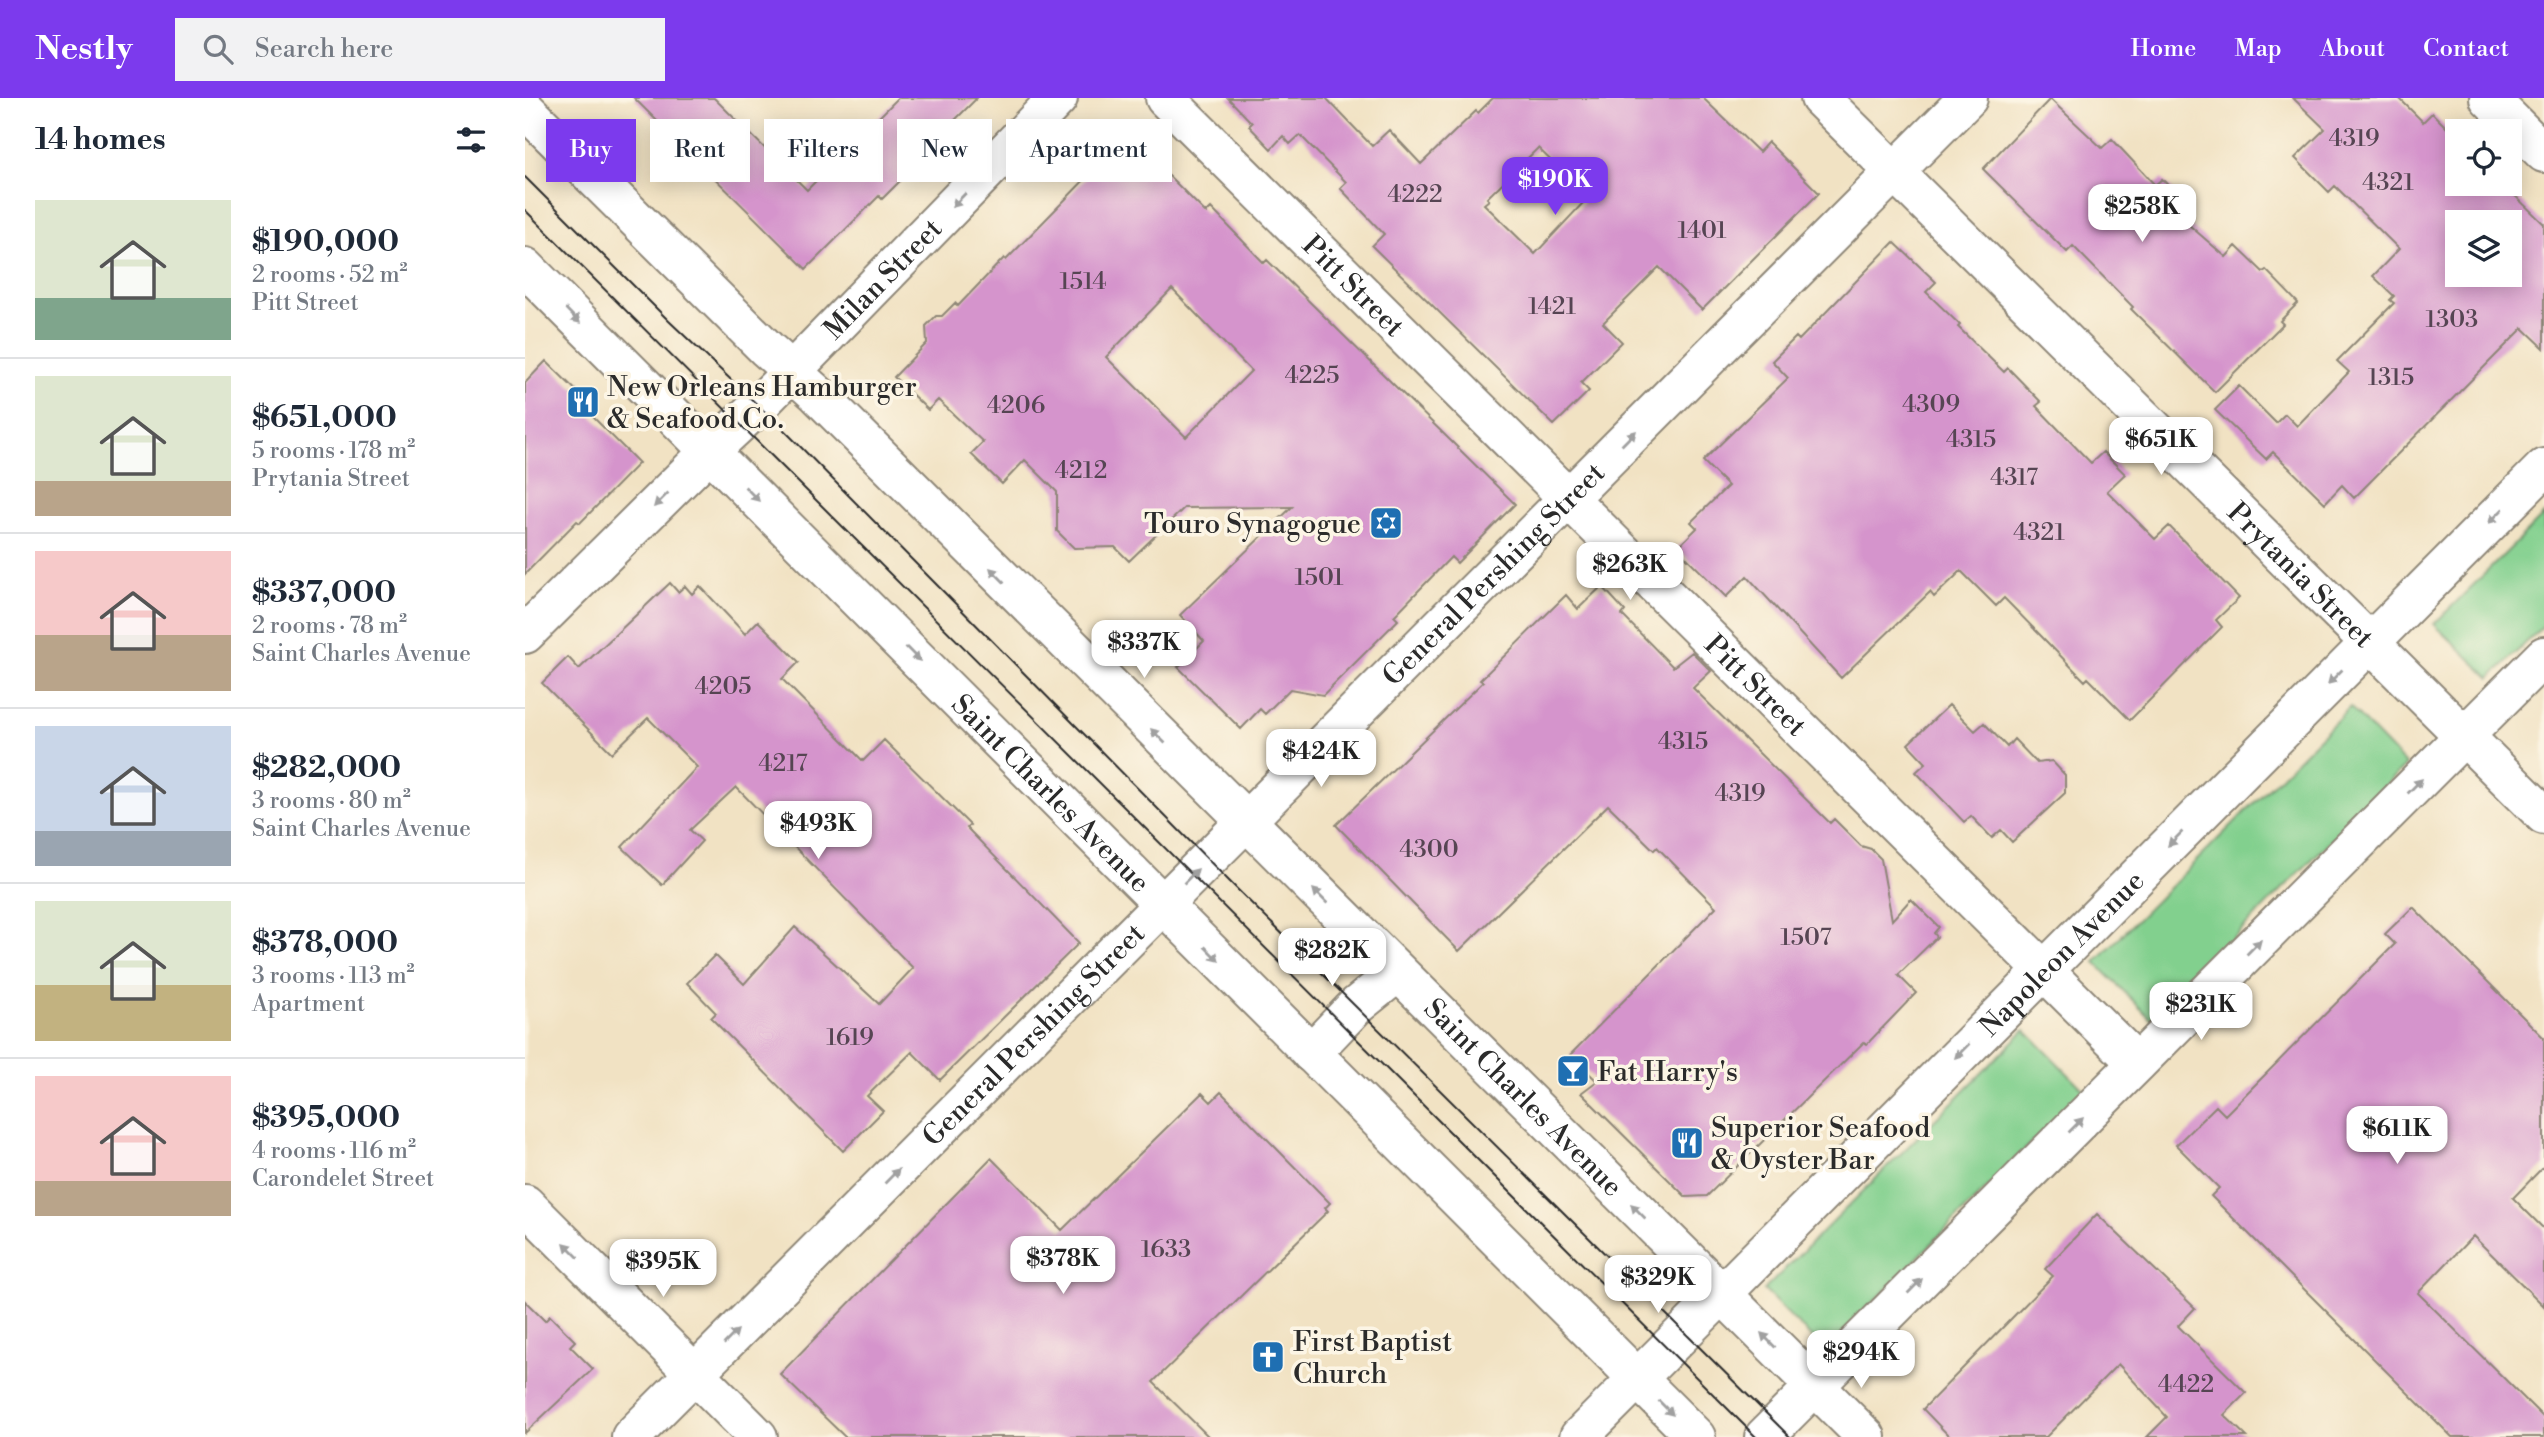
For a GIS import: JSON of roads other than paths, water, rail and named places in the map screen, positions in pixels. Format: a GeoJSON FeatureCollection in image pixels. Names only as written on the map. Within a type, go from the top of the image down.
{"type":"FeatureCollection","features":[{"type":"Feature","properties":{"kind":"street","name":"Milan Street"},"geometry":{"type":"LineString","coordinates":[[525,634],[749,415],[1058,98]]}},
{"type":"Feature","properties":{"kind":"street","name":"Pitt Street"},"geometry":{"type":"LineString","coordinates":[[1165,98],[2137,1063]]}},
{"type":"Feature","properties":{"kind":"street","name":"Prytania Street"},"geometry":{"type":"LineString","coordinates":[[1820,98],[2544,815]]}},
{"type":"Feature","properties":{"kind":"street","name":"General Pershing Street"},"geometry":{"type":"LineString","coordinates":[[631,1437],[1968,98]]}},
{"type":"Feature","properties":{"kind":"street"},"geometry":{"type":"LineString","coordinates":[[2489,98],[2544,153]]}},
{"type":"Feature","properties":{"kind":"street","name":"Saint Charles Avenue"},"geometry":{"type":"LineString","coordinates":[[525,109],[1866,1437]]}},
{"type":"Feature","properties":{"kind":"street","name":"Saint Charles Avenue"},"geometry":{"type":"LineString","coordinates":[[525,267],[1696,1437]]}},
{"type":"Feature","properties":{"kind":"street","name":"Napoleon Avenue"},"geometry":{"type":"LineString","coordinates":[[1579,1437],[2544,468]]}},
{"type":"Feature","properties":{"kind":"street"},"geometry":{"type":"LineString","coordinates":[[1764,1437],[2544,656]]}},
{"type":"Feature","properties":{"kind":"street"},"geometry":{"type":"LineString","coordinates":[[1311,1053],[1356,1006],[1397,973]]}},
{"type":"Feature","properties":{"kind":"street"},"geometry":{"type":"LineString","coordinates":[[525,1204],[758,1437]]}},
{"type":"Feature","properties":{"kind":"tram line"},"geometry":{"type":"LineString","coordinates":[[525,177],[669,321],[783,429],[1236,888],[1790,1437]]}},
{"type":"Feature","properties":{"kind":"tram line"},"geometry":{"type":"LineString","coordinates":[[525,210],[1756,1437]]}},
{"type":"Feature","properties":{"kind":"place","name":"New Orleans Hamburger & Seafood Co."},"geometry":{"type":"Point","coordinates":[583,402]}},
{"type":"Feature","properties":{"kind":"place","name":"Touro Synagogue"},"geometry":{"type":"Point","coordinates":[1386,523]}},
{"type":"Feature","properties":{"kind":"place","name":"Fat Harry's"},"geometry":{"type":"Point","coordinates":[1573,1071]}},
{"type":"Feature","properties":{"kind":"place","name":"Superior Seafood & Oyster Bar"},"geometry":{"type":"Point","coordinates":[1687,1143]}},
{"type":"Feature","properties":{"kind":"place","name":"First Baptist Church"},"geometry":{"type":"Point","coordinates":[1268,1357]}}]}
